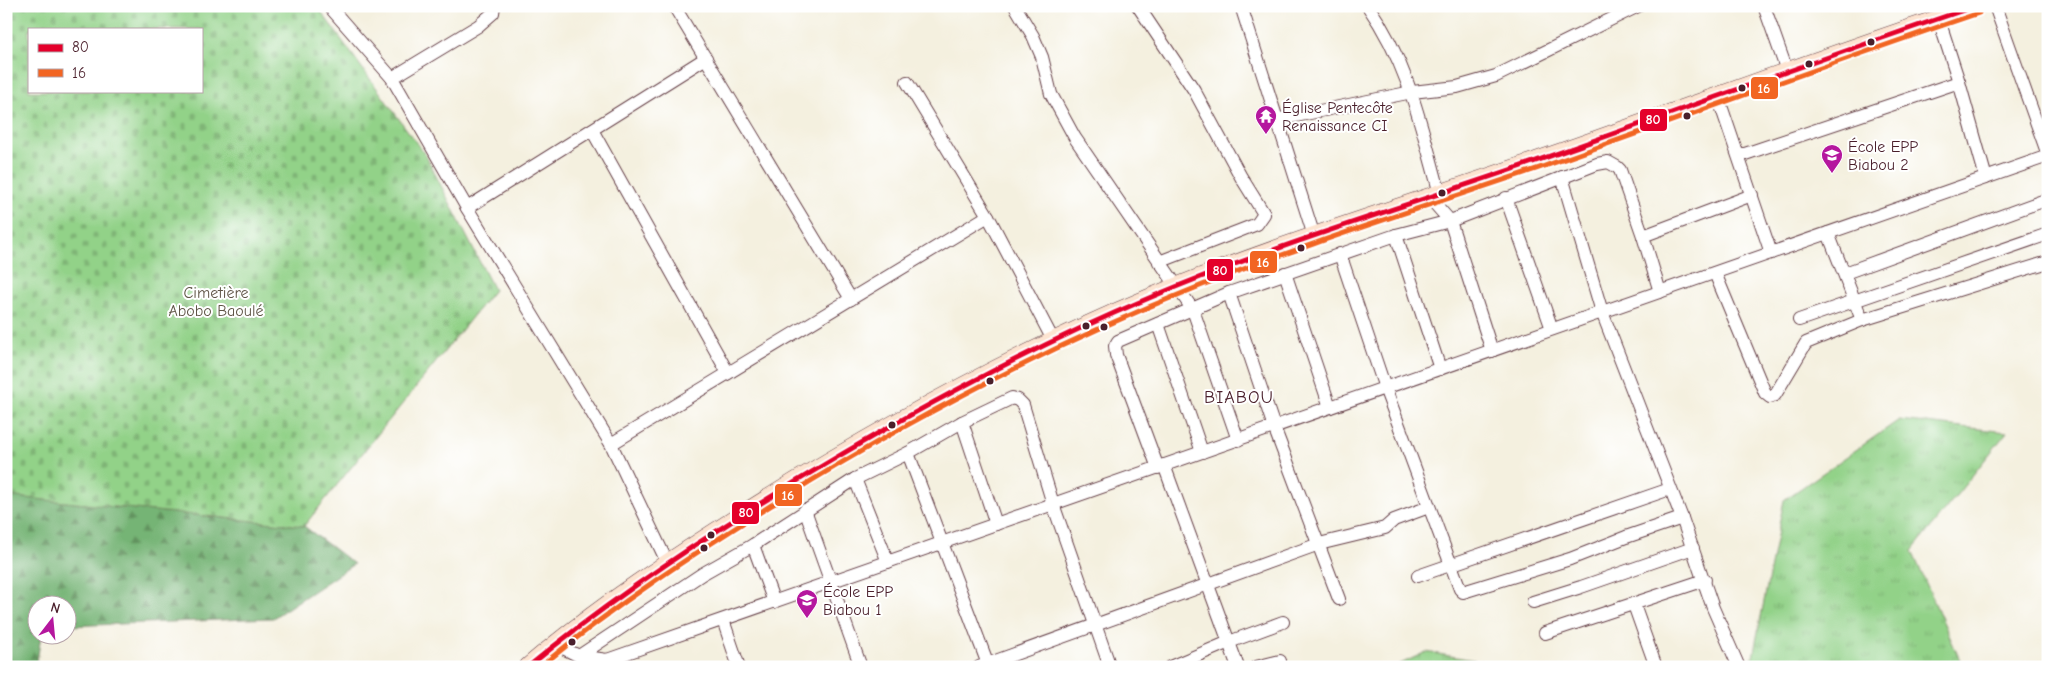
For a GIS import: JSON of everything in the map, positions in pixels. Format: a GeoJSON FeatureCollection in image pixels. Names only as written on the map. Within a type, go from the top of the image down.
{"type":"FeatureCollection","features":[{"type":"Feature","properties":{"kind":"main road"},"geometry":{"type":"LineString","coordinates":[[528,667],[555,644],[667,562],[796,481],[916,410],[1054,340],[1176,287],[1314,236],[1973,7]]}},
{"type":"Feature","properties":{"kind":"street"},"geometry":{"type":"LineString","coordinates":[[329,6],[392,78],[467,208],[611,444],[667,562]]}},
{"type":"Feature","properties":{"kind":"street"},"geometry":{"type":"LineString","coordinates":[[392,78],[478,26],[492,13],[494,6]]}},
{"type":"Feature","properties":{"kind":"street"},"geometry":{"type":"LineString","coordinates":[[674,6],[851,299]]}},
{"type":"Feature","properties":{"kind":"street"},"geometry":{"type":"LineString","coordinates":[[1015,6],[1033,36],[1042,57],[1051,94],[1075,138],[1193,310],[1238,440]]}},
{"type":"Feature","properties":{"kind":"street"},"geometry":{"type":"LineString","coordinates":[[1138,6],[1194,90],[1241,178],[1264,214],[1257,224],[1159,262]]}},
{"type":"Feature","properties":{"kind":"street"},"geometry":{"type":"LineString","coordinates":[[1241,6],[1314,236]]}},
{"type":"Feature","properties":{"kind":"street"},"geometry":{"type":"LineString","coordinates":[[1368,6],[1385,30],[1412,92],[1436,195],[1436,205],[1450,221],[1492,351]]}},
{"type":"Feature","properties":{"kind":"street"},"geometry":{"type":"LineString","coordinates":[[1276,120],[1412,92],[1457,87],[1496,76],[1638,6]]}},
{"type":"Feature","properties":{"kind":"street"},"geometry":{"type":"LineString","coordinates":[[1764,6],[1787,71]]}},
{"type":"Feature","properties":{"kind":"street"},"geometry":{"type":"LineString","coordinates":[[555,644],[578,656],[608,660],[2048,156],[1995,6]]}},
{"type":"Feature","properties":{"kind":"street"},"geometry":{"type":"LineString","coordinates":[[1939,20],[1986,178]]}},
{"type":"Feature","properties":{"kind":"street"},"geometry":{"type":"LineString","coordinates":[[467,208],[706,58]]}},
{"type":"Feature","properties":{"kind":"street"},"geometry":{"type":"LineString","coordinates":[[907,82],[988,216],[1054,340]]}},
{"type":"Feature","properties":{"kind":"street"},"geometry":{"type":"LineString","coordinates":[[1738,156],[1959,82]]}},
{"type":"Feature","properties":{"kind":"street"},"geometry":{"type":"LineString","coordinates":[[1718,97],[1771,253]]}},
{"type":"Feature","properties":{"kind":"street"},"geometry":{"type":"LineString","coordinates":[[592,130],[728,373]]}},
{"type":"Feature","properties":{"kind":"street"},"geometry":{"type":"LineString","coordinates":[[1238,667],[1116,355],[1115,346],[1118,340],[1193,310],[1229,293],[1396,235],[1450,221],[1604,162],[1617,167],[1643,236],[1660,292]]}},
{"type":"Feature","properties":{"kind":"street"},"geometry":{"type":"LineString","coordinates":[[1562,177],[1602,312],[1682,518],[1705,580],[1713,608],[1738,665]]}},
{"type":"Feature","properties":{"kind":"street"},"geometry":{"type":"LineString","coordinates":[[1643,236],[1752,195]]}},
{"type":"Feature","properties":{"kind":"street"},"geometry":{"type":"LineString","coordinates":[[1506,198],[1552,330]]}},
{"type":"Feature","properties":{"kind":"street"},"geometry":{"type":"LineString","coordinates":[[1845,273],[2048,199]]}},
{"type":"Feature","properties":{"kind":"street"},"geometry":{"type":"LineString","coordinates":[[611,444],[988,216]]}},
{"type":"Feature","properties":{"kind":"street"},"geometry":{"type":"LineString","coordinates":[[1828,233],[1862,320]]}},
{"type":"Feature","properties":{"kind":"street"},"geometry":{"type":"LineString","coordinates":[[1799,320],[2048,234]]}},
{"type":"Feature","properties":{"kind":"street"},"geometry":{"type":"LineString","coordinates":[[1396,235],[1440,369]]}},
{"type":"Feature","properties":{"kind":"street"},"geometry":{"type":"LineString","coordinates":[[1340,254],[1385,388],[1451,566],[1463,592],[1470,592],[1570,559],[1682,518]]}},
{"type":"Feature","properties":{"kind":"street"},"geometry":{"type":"LineString","coordinates":[[1714,273],[1765,393],[1770,397],[1775,395],[1806,343],[1862,320],[2048,262]]}},
{"type":"Feature","properties":{"kind":"street"},"geometry":{"type":"LineString","coordinates":[[1285,273],[1330,407]]}},
{"type":"Feature","properties":{"kind":"street"},"geometry":{"type":"LineString","coordinates":[[1229,293],[1274,427],[1339,599]]}},
{"type":"Feature","properties":{"kind":"street"},"geometry":{"type":"LineString","coordinates":[[1158,324],[1202,452]]}},
{"type":"Feature","properties":{"kind":"street"},"geometry":{"type":"LineString","coordinates":[[578,656],[702,574],[753,545],[855,479],[908,453],[962,422],[1012,398],[1023,404],[1053,504],[1097,625],[1110,667]]}},
{"type":"Feature","properties":{"kind":"street"},"geometry":{"type":"LineString","coordinates":[[962,422],[996,524]]}},
{"type":"Feature","properties":{"kind":"street"},"geometry":{"type":"LineString","coordinates":[[908,453],[985,666],[1319,544],[1385,528],[1394,520],[1429,507]]}},
{"type":"Feature","properties":{"kind":"street"},"geometry":{"type":"LineString","coordinates":[[855,479],[888,562]]}},
{"type":"Feature","properties":{"kind":"street"},"geometry":{"type":"LineString","coordinates":[[1418,576],[1670,489]]}},
{"type":"Feature","properties":{"kind":"street"},"geometry":{"type":"LineString","coordinates":[[805,510],[861,667]]}},
{"type":"Feature","properties":{"kind":"street"},"geometry":{"type":"LineString","coordinates":[[753,545],[774,602]]}},
{"type":"Feature","properties":{"kind":"street"},"geometry":{"type":"LineString","coordinates":[[1533,602],[1693,548]]}},
{"type":"Feature","properties":{"kind":"street"},"geometry":{"type":"LineString","coordinates":[[1545,633],[1705,580]]}},
{"type":"Feature","properties":{"kind":"street"},"geometry":{"type":"LineString","coordinates":[[1634,605],[1656,667]]}},
{"type":"Feature","properties":{"kind":"street"},"geometry":{"type":"LineString","coordinates":[[723,620],[739,667]]}},
{"type":"Feature","properties":{"kind":"street"},"geometry":{"type":"LineString","coordinates":[[1170,667],[1229,642],[1284,622]]}},
{"type":"Feature","properties":{"kind":"street"},"geometry":{"type":"LineString","coordinates":[[1256,667],[1280,660]]}},
{"type":"Feature","properties":{"kind":"green space","name":"Cimetière Abobo Baoulé"},"geometry":{"type":"Polygon","coordinates":[[[6,6],[317,6],[426,156],[494,290],[304,526],[6,496],[6,6]]]}},
{"type":"Feature","properties":{"kind":"green space"},"geometry":{"type":"Polygon","coordinates":[[[1899,420],[2007,432],[1912,551],[1963,667],[1751,667],[1784,500],[1899,420]]]}},
{"type":"Feature","properties":{"kind":"green space"},"geometry":{"type":"Polygon","coordinates":[[[6,496],[304,526],[354,564],[273,618],[78,626],[78,596],[28,596],[28,646],[39,646],[36,667],[6,667],[6,496]]]}},
{"type":"Feature","properties":{"kind":"green space"},"geometry":{"type":"Polygon","coordinates":[[[1426,652],[1486,662],[1489,667],[1394,667],[1426,652]]]}},
{"type":"Feature","properties":{"kind":"transit line","name":"80"},"geometry":{"type":"LineString","coordinates":[[528,667],[588,620],[651,575],[779,492],[869,438],[960,388],[1101,319],[1149,298],[1293,243],[1536,161],[1976,6]]}},
{"type":"Feature","properties":{"kind":"transit line","name":"16"},"geometry":{"type":"LineString","coordinates":[[540,667],[598,621],[658,578],[720,537],[832,468],[984,384],[1088,333],[1195,288],[1281,255],[1542,167],[1979,13]]}},
{"type":"Feature","properties":{"kind":"place","name":"Église Pentecôte Renaissance CI"},"geometry":{"type":"Point","coordinates":[1266,135]}},
{"type":"Feature","properties":{"kind":"place","name":"École EPP Biabou 2"},"geometry":{"type":"Point","coordinates":[1832,174]}},
{"type":"Feature","properties":{"kind":"place","name":"École EPP Biabou 1"},"geometry":{"type":"Point","coordinates":[807,619]}},
{"type":"Feature","properties":{"kind":"district","name":"BIABOU"},"geometry":{"type":"Point","coordinates":[1239,397]}}]}
